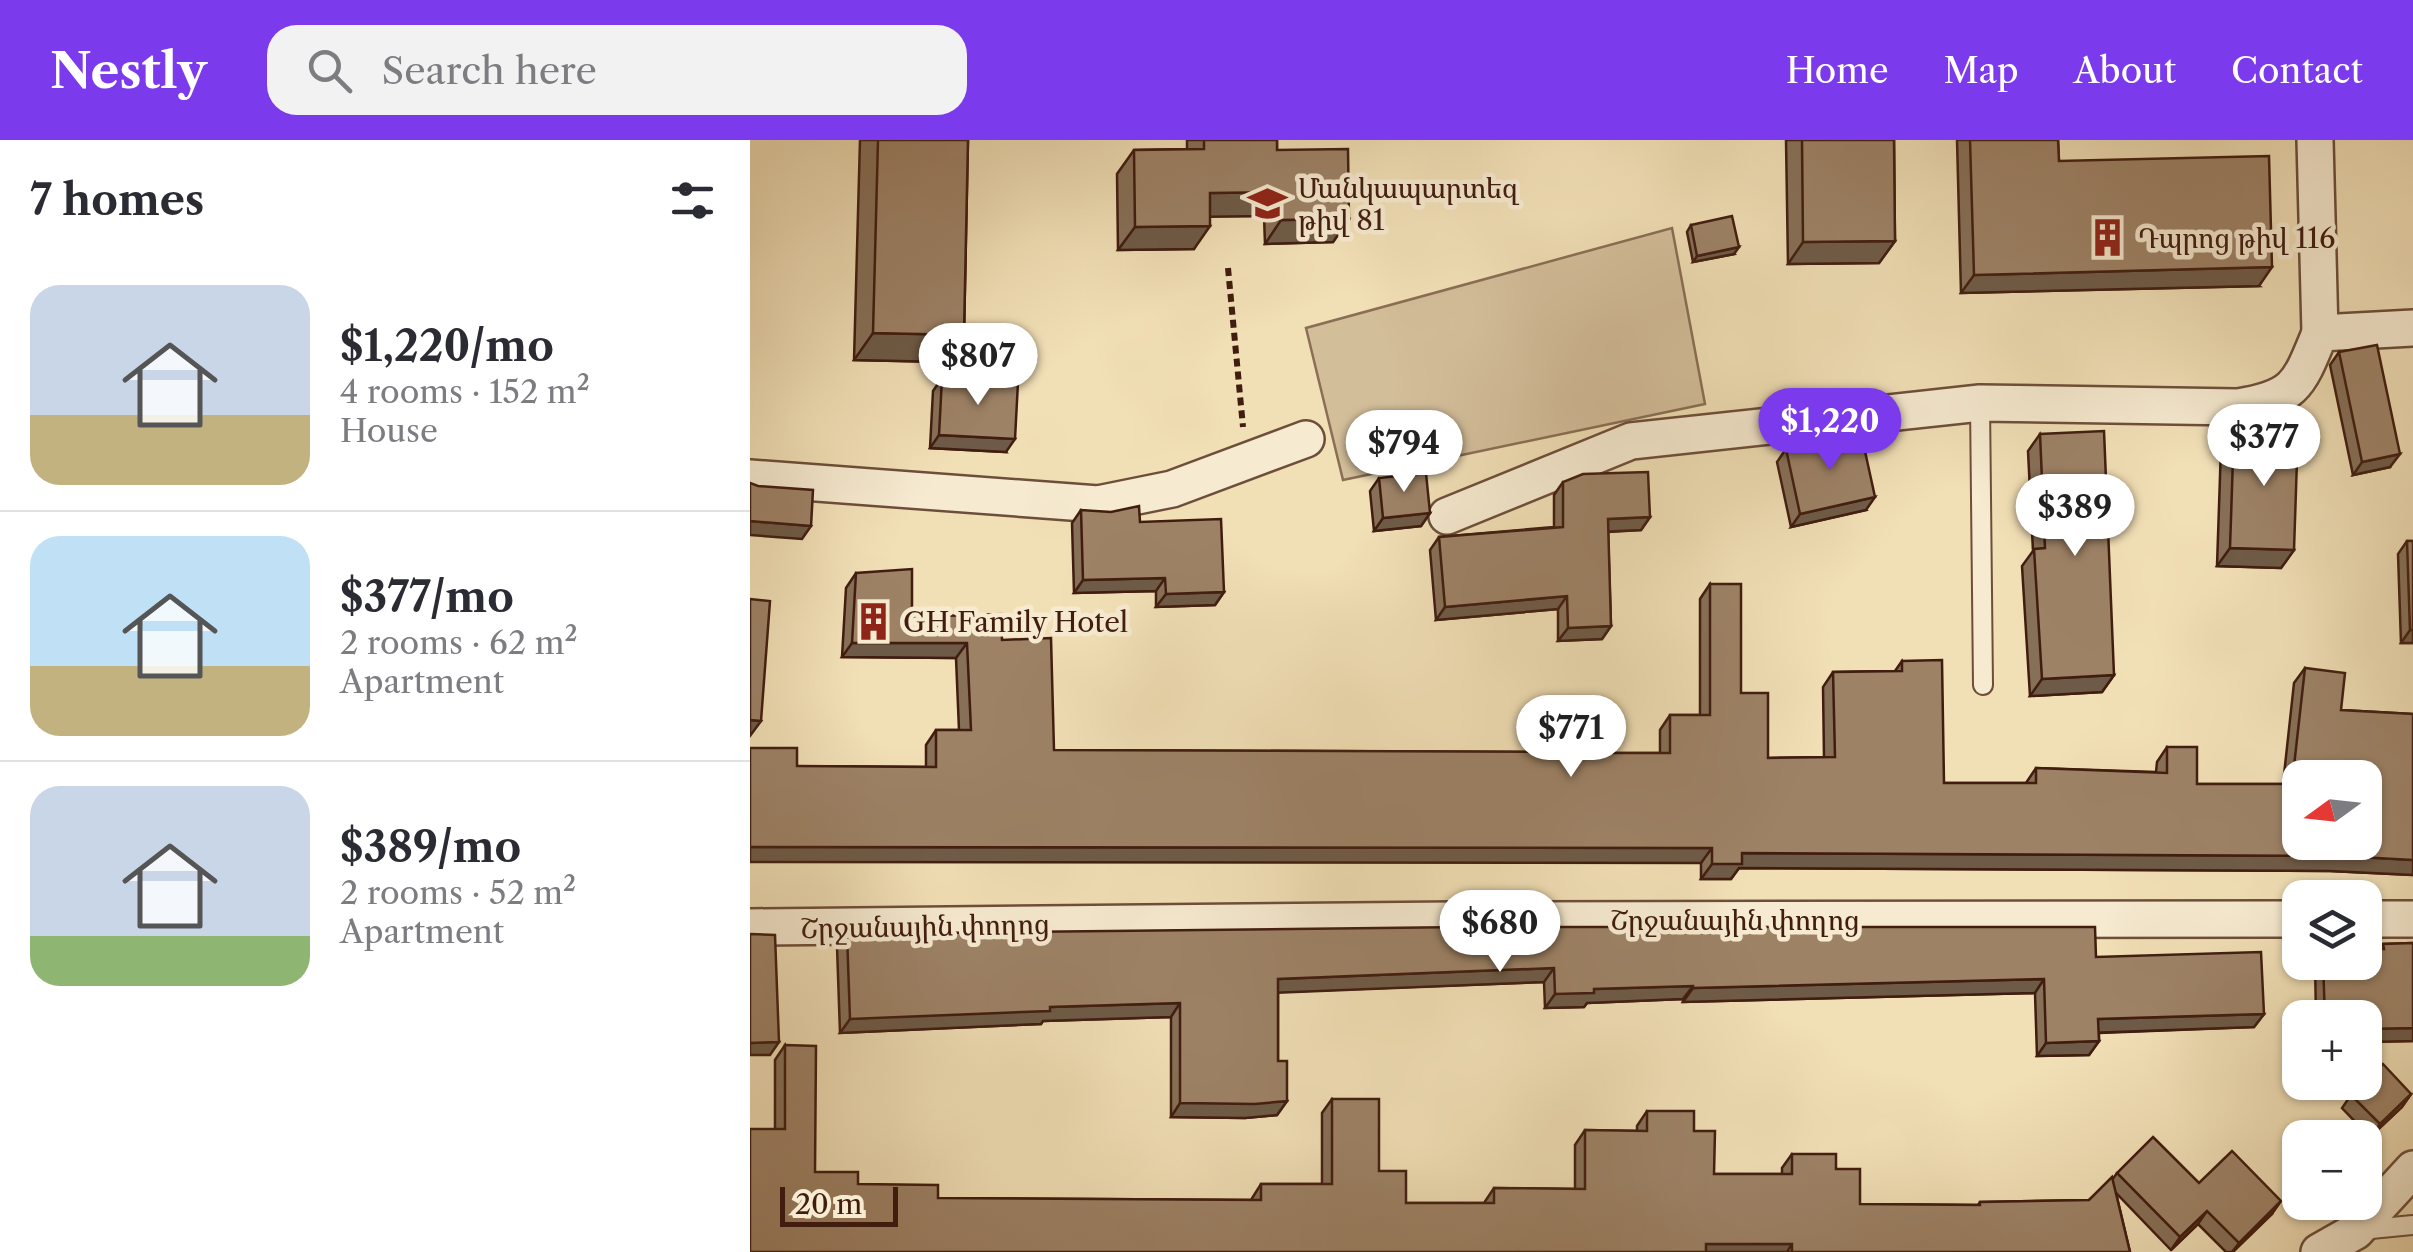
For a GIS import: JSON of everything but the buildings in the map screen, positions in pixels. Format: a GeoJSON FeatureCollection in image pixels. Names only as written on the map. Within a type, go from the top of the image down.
{"type":"FeatureCollection","features":[{"type":"Feature","properties":{"kind":"street"},"geometry":{"type":"LineString","coordinates":[[1447,516],[1632,441],[1980,403],[2238,406],[2274,401],[2301,379],[2320,333],[2315,140]]}},
{"type":"Feature","properties":{"kind":"street"},"geometry":{"type":"LineString","coordinates":[[2320,333],[2413,328]]}},
{"type":"Feature","properties":{"kind":"street"},"geometry":{"type":"LineString","coordinates":[[750,478],[1098,504],[1172,489],[1306,438]]}},
{"type":"Feature","properties":{"kind":"street","name":"Շրջանային փողոց"},"geometry":{"type":"LineString","coordinates":[[750,928],[1455,920],[2282,919]]}},
{"type":"Feature","properties":{"kind":"street"},"geometry":{"type":"LineString","coordinates":[[2382,919],[2413,919]]}},
{"type":"Feature","properties":{"kind":"street"},"geometry":{"type":"LineString","coordinates":[[2319,1252],[2356,1231],[2413,1169]]}},
{"type":"Feature","properties":{"kind":"lane"},"geometry":{"type":"LineString","coordinates":[[1980,403],[1983,684]]}},
{"type":"Feature","properties":{"kind":"lane"},"geometry":{"type":"LineString","coordinates":[[2356,1231],[2413,1225]]}},
{"type":"Feature","properties":{"kind":"path"},"geometry":{"type":"LineString","coordinates":[[1228,268],[1246,464]]}},
{"type":"Feature","properties":{"kind":"shaded area"},"geometry":{"type":"Polygon","coordinates":[[[1672,228],[1705,404],[1343,480],[1306,328],[1672,228]]]}},
{"type":"Feature","properties":{"kind":"place","name":"Մանկապարտեզ թիվ 81"},"geometry":{"type":"Point","coordinates":[1268,204]}},
{"type":"Feature","properties":{"kind":"place","name":"Դպրոց թիվ 116"},"geometry":{"type":"Point","coordinates":[2108,238]}},
{"type":"Feature","properties":{"kind":"place","name":"GH Family Hotel"},"geometry":{"type":"Point","coordinates":[873,622]}}]}
